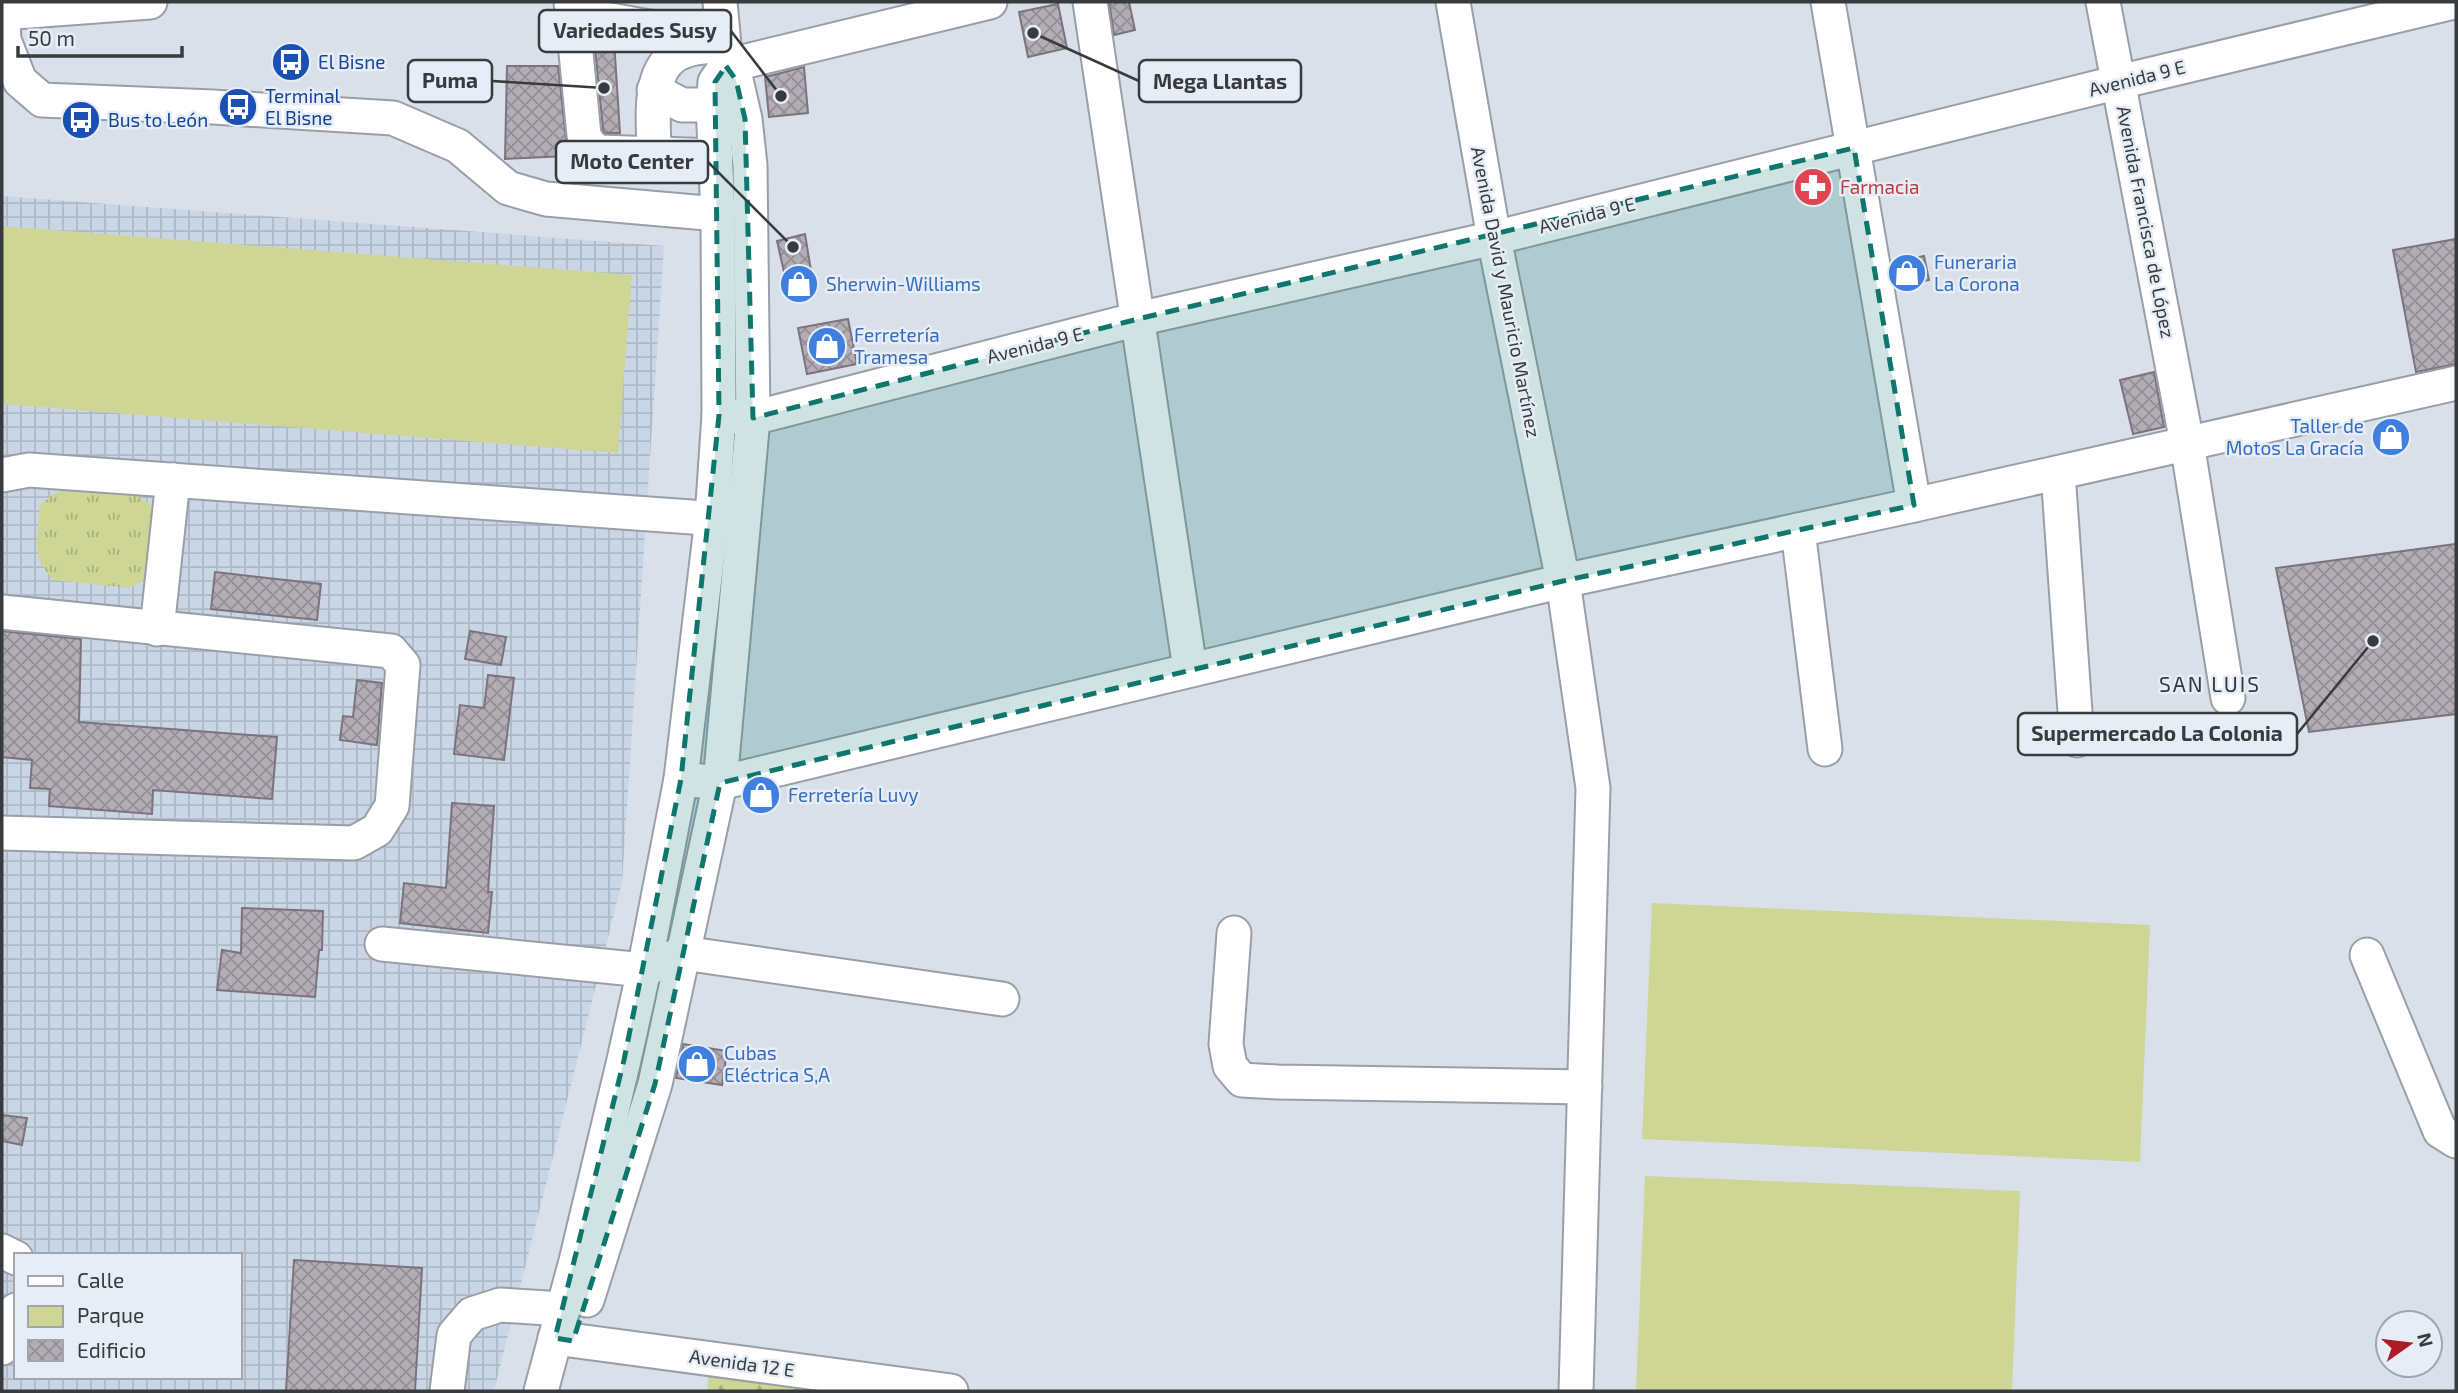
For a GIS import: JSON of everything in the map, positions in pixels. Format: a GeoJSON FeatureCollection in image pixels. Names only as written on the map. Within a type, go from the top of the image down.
{"type":"FeatureCollection","features":[{"type":"Feature","properties":{"kind":"street"},"geometry":{"type":"LineString","coordinates":[[2,13],[150,2]]}},
{"type":"Feature","properties":{"kind":"street"},"geometry":{"type":"LineString","coordinates":[[546,1391],[564,1329],[644,970],[728,520],[753,418],[750,165],[745,119],[736,80],[725,56],[720,2]]}},
{"type":"Feature","properties":{"kind":"street"},"geometry":{"type":"LineString","coordinates":[[654,153],[654,90],[661,69],[682,52],[690,49],[725,56],[990,2]]}},
{"type":"Feature","properties":{"kind":"street"},"geometry":{"type":"LineString","coordinates":[[1090,2],[1190,669]]}},
{"type":"Feature","properties":{"kind":"street","name":"Avenida David y Mauricio Martínez"},"geometry":{"type":"LineString","coordinates":[[1453,2],[1494,238],[1563,581],[1593,788],[1576,1391]]}},
{"type":"Feature","properties":{"kind":"street"},"geometry":{"type":"LineString","coordinates":[[1828,2],[1914,505]]}},
{"type":"Feature","properties":{"kind":"street","name":"Avenida Francisca de López"},"geometry":{"type":"LineString","coordinates":[[2103,2],[2187,443],[2228,698]]}},
{"type":"Feature","properties":{"kind":"street","name":"Avenida 9 E"},"geometry":{"type":"LineString","coordinates":[[719,415],[753,418],[1138,319],[1494,238],[2119,82],[2454,2]]}},
{"type":"Feature","properties":{"kind":"street"},"geometry":{"type":"LineString","coordinates":[[2,6],[4,40],[20,81],[42,100],[393,118],[458,146],[508,188],[546,199],[718,214]]}},
{"type":"Feature","properties":{"kind":"street"},"geometry":{"type":"LineString","coordinates":[[682,52],[671,31],[572,7],[584,135],[589,145],[599,152],[716,156]]}},
{"type":"Feature","properties":{"kind":"street"},"geometry":{"type":"LineString","coordinates":[[564,1329],[654,1084],[720,783],[728,520],[719,415],[718,214],[713,105],[715,82],[725,56]]}},
{"type":"Feature","properties":{"kind":"street"},"geometry":{"type":"LineString","coordinates":[[654,90],[682,105],[713,105]]}},
{"type":"Feature","properties":{"kind":"street"},"geometry":{"type":"LineString","coordinates":[[681,779],[720,783],[1563,581],[2456,383]]}},
{"type":"Feature","properties":{"kind":"street"},"geometry":{"type":"LineString","coordinates":[[2,475],[29,470],[728,520]]}},
{"type":"Feature","properties":{"kind":"street"},"geometry":{"type":"LineString","coordinates":[[2057,473],[2077,740]]}},
{"type":"Feature","properties":{"kind":"street"},"geometry":{"type":"LineString","coordinates":[[157,629],[173,480]]}},
{"type":"Feature","properties":{"kind":"street"},"geometry":{"type":"LineString","coordinates":[[1798,530],[1825,749]]}},
{"type":"Feature","properties":{"kind":"street"},"geometry":{"type":"LineString","coordinates":[[2,611],[391,652],[404,665],[392,806],[377,830],[354,843],[2,833]]}},
{"type":"Feature","properties":{"kind":"street"},"geometry":{"type":"LineString","coordinates":[[1234,933],[1226,1044],[1230,1066],[1242,1080],[1584,1087]]}},
{"type":"Feature","properties":{"kind":"street"},"geometry":{"type":"LineString","coordinates":[[382,944],[644,970],[683,953],[1002,999]]}},
{"type":"Feature","properties":{"kind":"street"},"geometry":{"type":"LineString","coordinates":[[2367,955],[2440,1131],[2456,1141]]}},
{"type":"Feature","properties":{"kind":"street","name":"Avenida 12 E"},"geometry":{"type":"LineString","coordinates":[[447,1391],[454,1335],[472,1314],[500,1305],[564,1329],[918,1389],[951,1391]]}},
{"type":"Feature","properties":{"kind":"street"},"geometry":{"type":"LineString","coordinates":[[2,1348],[14,1317]]}},
{"type":"Feature","properties":{"kind":"highlighted area"},"geometry":{"type":"Polygon","coordinates":[[[726,66],[736,80],[745,119],[753,418],[1138,319],[1854,148],[1914,505],[1563,581],[720,783],[655,1084],[573,1341],[555,1338],[624,1060],[681,779],[719,415],[715,82],[726,66]]]}},
{"type":"Feature","properties":{"kind":"shaded area"},"geometry":{"type":"Polygon","coordinates":[[[2,196],[664,246],[622,882],[494,1391],[2,1391],[2,196]]]}},
{"type":"Feature","properties":{"kind":"green space"},"geometry":{"type":"Polygon","coordinates":[[[2,226],[632,275],[618,453],[2,404],[2,226]]]}},
{"type":"Feature","properties":{"kind":"green space"},"geometry":{"type":"Polygon","coordinates":[[[65,489],[134,494],[151,505],[155,514],[149,574],[142,582],[129,588],[53,580],[45,571],[37,545],[40,505],[65,489]]]}},
{"type":"Feature","properties":{"kind":"green space"},"geometry":{"type":"Polygon","coordinates":[[[1652,903],[2150,925],[2140,1162],[1642,1139],[1652,903]]]}},
{"type":"Feature","properties":{"kind":"green space"},"geometry":{"type":"Polygon","coordinates":[[[1645,1176],[2020,1191],[2012,1391],[1636,1391],[1645,1176]]]}},
{"type":"Feature","properties":{"kind":"green space"},"geometry":{"type":"Polygon","coordinates":[[[711,1356],[952,1391],[707,1391],[711,1356]]]}},
{"type":"Feature","properties":{"kind":"building"},"geometry":{"type":"Polygon","coordinates":[[[1109,2],[1129,2],[1135,30],[1114,35],[1109,2]]]}},
{"type":"Feature","properties":{"kind":"building"},"geometry":{"type":"Polygon","coordinates":[[[1058,4],[1067,48],[1028,57],[1019,12],[1058,4]]]}},
{"type":"Feature","properties":{"kind":"building"},"geometry":{"type":"Polygon","coordinates":[[[594,37],[614,40],[620,133],[605,133],[603,130],[594,37]]]}},
{"type":"Feature","properties":{"kind":"building"},"geometry":{"type":"Polygon","coordinates":[[[507,66],[558,66],[568,156],[505,159],[507,66]]]}},
{"type":"Feature","properties":{"kind":"building"},"geometry":{"type":"Polygon","coordinates":[[[804,67],[808,113],[769,117],[765,77],[804,67]]]}},
{"type":"Feature","properties":{"kind":"building"},"geometry":{"type":"Polygon","coordinates":[[[805,234],[814,289],[789,294],[777,241],[805,234]]]}},
{"type":"Feature","properties":{"kind":"building"},"geometry":{"type":"Polygon","coordinates":[[[2456,239],[2456,364],[2416,372],[2393,250],[2456,239]]]}},
{"type":"Feature","properties":{"kind":"building","name":"Funeraria La Corona"},"geometry":{"type":"Polygon","coordinates":[[[1924,256],[1929,280],[1896,287],[1892,263],[1924,256]]]}},
{"type":"Feature","properties":{"kind":"building","name":"Ferretería Tramesa"},"geometry":{"type":"Polygon","coordinates":[[[848,319],[857,364],[807,374],[798,328],[848,319]]]}},
{"type":"Feature","properties":{"kind":"building"},"geometry":{"type":"Polygon","coordinates":[[[2154,372],[2164,427],[2133,434],[2120,380],[2154,372]]]}},
{"type":"Feature","properties":{"kind":"building"},"geometry":{"type":"Polygon","coordinates":[[[2456,544],[2456,714],[2309,732],[2276,568],[2456,544]]]}},
{"type":"Feature","properties":{"kind":"building"},"geometry":{"type":"Polygon","coordinates":[[[215,572],[321,584],[317,620],[211,609],[215,572]]]}},
{"type":"Feature","properties":{"kind":"building"},"geometry":{"type":"Polygon","coordinates":[[[2,631],[81,639],[79,722],[277,737],[272,799],[153,790],[152,814],[49,806],[50,789],[30,788],[32,760],[2,757],[2,631]]]}},
{"type":"Feature","properties":{"kind":"building"},"geometry":{"type":"Polygon","coordinates":[[[470,631],[506,637],[501,665],[465,659],[470,631]]]}},
{"type":"Feature","properties":{"kind":"building"},"geometry":{"type":"Polygon","coordinates":[[[488,675],[514,678],[504,760],[454,754],[460,705],[484,708],[488,675]]]}},
{"type":"Feature","properties":{"kind":"building"},"geometry":{"type":"Polygon","coordinates":[[[357,680],[382,683],[377,745],[340,740],[343,716],[353,717],[357,680]]]}},
{"type":"Feature","properties":{"kind":"building","name":"Ferretería Luvy"},"geometry":{"type":"Polygon","coordinates":[[[774,790],[774,806],[747,806],[747,796],[774,790]]]}},
{"type":"Feature","properties":{"kind":"building"},"geometry":{"type":"Polygon","coordinates":[[[452,803],[494,806],[488,933],[400,923],[404,883],[446,888],[452,803]]]}},
{"type":"Feature","properties":{"kind":"building"},"geometry":{"type":"Polygon","coordinates":[[[242,908],[323,911],[322,950],[319,950],[315,997],[217,990],[222,950],[241,953],[242,908]]]}},
{"type":"Feature","properties":{"kind":"building","name":"Cubas Eléctrica S,A"},"geometry":{"type":"Polygon","coordinates":[[[683,1044],[727,1051],[722,1085],[676,1078],[683,1044]]]}},
{"type":"Feature","properties":{"kind":"building"},"geometry":{"type":"Polygon","coordinates":[[[2,1115],[27,1118],[22,1145],[2,1141],[2,1115]]]}},
{"type":"Feature","properties":{"kind":"building"},"geometry":{"type":"Polygon","coordinates":[[[294,1260],[422,1268],[415,1391],[286,1391],[294,1260]]]}},
{"type":"Feature","properties":{"kind":"place","name":"Mega Llantas"},"geometry":{"type":"Point","coordinates":[1033,33]}},
{"type":"Feature","properties":{"kind":"place","name":"El Bisne"},"geometry":{"type":"Point","coordinates":[291,62]}},
{"type":"Feature","properties":{"kind":"place","name":"Puma"},"geometry":{"type":"Point","coordinates":[604,88]}},
{"type":"Feature","properties":{"kind":"place","name":"Variedades Susy"},"geometry":{"type":"Point","coordinates":[781,96]}},
{"type":"Feature","properties":{"kind":"place","name":"Terminal El Bisne"},"geometry":{"type":"Point","coordinates":[238,107]}},
{"type":"Feature","properties":{"kind":"place","name":"Bus to León"},"geometry":{"type":"Point","coordinates":[81,120]}},
{"type":"Feature","properties":{"kind":"place","name":"Farmacia"},"geometry":{"type":"Point","coordinates":[1813,187]}},
{"type":"Feature","properties":{"kind":"place","name":"Moto Center"},"geometry":{"type":"Point","coordinates":[793,247]}},
{"type":"Feature","properties":{"kind":"place","name":"Funeraria La Corona"},"geometry":{"type":"Point","coordinates":[1907,273]}},
{"type":"Feature","properties":{"kind":"place","name":"Sherwin-Williams"},"geometry":{"type":"Point","coordinates":[799,284]}},
{"type":"Feature","properties":{"kind":"place","name":"Ferretería Tramesa"},"geometry":{"type":"Point","coordinates":[827,346]}},
{"type":"Feature","properties":{"kind":"place","name":"Taller de Motos La Gracía"},"geometry":{"type":"Point","coordinates":[2391,437]}},
{"type":"Feature","properties":{"kind":"place","name":"Supermercado La Colonia"},"geometry":{"type":"Point","coordinates":[2373,641]}},
{"type":"Feature","properties":{"kind":"place","name":"Ferretería Luvy"},"geometry":{"type":"Point","coordinates":[761,795]}},
{"type":"Feature","properties":{"kind":"place","name":"Cubas Eléctrica S,A"},"geometry":{"type":"Point","coordinates":[697,1064]}},
{"type":"Feature","properties":{"kind":"district","name":"SAN LUIS"},"geometry":{"type":"Point","coordinates":[2210,685]}}]}
